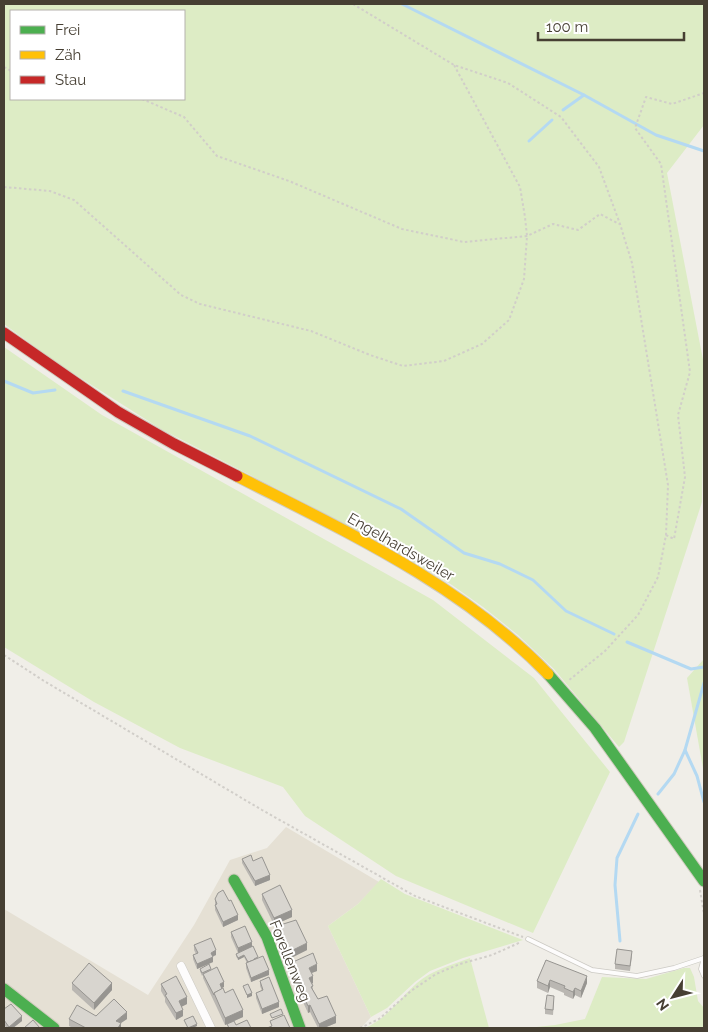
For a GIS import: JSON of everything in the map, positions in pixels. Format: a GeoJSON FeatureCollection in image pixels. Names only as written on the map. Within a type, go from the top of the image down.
{"type":"FeatureCollection","features":[{"type":"Feature","properties":{"kind":"main road","name":"Engelhardsweiler"},"geometry":{"type":"LineString","coordinates":[[4,333],[72,381],[136,422],[384,552],[449,592],[484,617],[533,660],[578,706],[704,881]]}},
{"type":"Feature","properties":{"kind":"main road","name":"Forellenweg"},"geometry":{"type":"LineString","coordinates":[[234,880],[267,938],[300,1028]]}},
{"type":"Feature","properties":{"kind":"main road"},"geometry":{"type":"LineString","coordinates":[[4,989],[54,1028]]}},
{"type":"Feature","properties":{"kind":"street"},"geometry":{"type":"LineString","coordinates":[[181,966],[211,1028]]}},
{"type":"Feature","properties":{"kind":"lane"},"geometry":{"type":"LineString","coordinates":[[528,939],[592,970],[637,976],[674,968],[704,958]]}},
{"type":"Feature","properties":{"kind":"lane"},"geometry":{"type":"LineString","coordinates":[[704,958],[700,969],[704,976]]}},
{"type":"Feature","properties":{"kind":"path"},"geometry":{"type":"LineString","coordinates":[[353,4],[454,65],[508,82],[561,117],[599,167],[620,224],[632,264],[668,485],[666,535],[658,577],[638,615],[605,651],[568,681]]}},
{"type":"Feature","properties":{"kind":"path"},"geometry":{"type":"LineString","coordinates":[[4,187],[50,190],[74,200],[182,296],[200,304],[311,331],[403,366],[444,361],[482,344],[509,320],[524,279],[527,236],[520,187],[454,65]]}},
{"type":"Feature","properties":{"kind":"path"},"geometry":{"type":"LineString","coordinates":[[666,535],[674,539],[685,477],[678,415],[690,372],[661,164],[635,128],[646,97],[672,104],[704,93]]}},
{"type":"Feature","properties":{"kind":"path"},"geometry":{"type":"LineString","coordinates":[[144,100],[184,117],[217,156],[289,181],[402,229],[464,242],[527,236],[552,224],[578,230],[600,214],[620,224]]}},
{"type":"Feature","properties":{"kind":"path"},"geometry":{"type":"LineString","coordinates":[[4,655],[44,681],[262,810],[415,896],[528,939]]}},
{"type":"Feature","properties":{"kind":"path"},"geometry":{"type":"LineString","coordinates":[[360,1028],[378,1020],[411,990],[436,974],[460,964],[492,955],[528,939]]}},
{"type":"Feature","properties":{"kind":"shaded area"},"geometry":{"type":"Polygon","coordinates":[[[286,827],[379,882],[358,904],[328,926],[371,1017],[361,1028],[4,1028],[4,909],[148,995],[194,925],[230,860],[267,848],[286,827]]]}},
{"type":"Feature","properties":{"kind":"green space"},"geometry":{"type":"Polygon","coordinates":[[[4,4],[704,4],[704,125],[667,173],[704,365],[702,502],[624,742],[619,747],[554,669],[518,635],[452,585],[380,542],[161,429],[57,363],[4,324],[4,4]]]}},
{"type":"Feature","properties":{"kind":"green space"},"geometry":{"type":"Polygon","coordinates":[[[4,347],[102,415],[433,600],[534,678],[610,772],[533,933],[396,876],[305,816],[283,787],[180,748],[94,702],[4,647],[4,347]]]}},
{"type":"Feature","properties":{"kind":"green space"},"geometry":{"type":"Polygon","coordinates":[[[704,659],[704,774],[687,678],[704,659]]]}},
{"type":"Feature","properties":{"kind":"green space"},"geometry":{"type":"Polygon","coordinates":[[[381,879],[405,894],[523,940],[463,958],[430,971],[387,1008],[371,1017],[328,926],[358,904],[381,879]]]}},
{"type":"Feature","properties":{"kind":"green space"},"geometry":{"type":"Polygon","coordinates":[[[470,958],[489,1028],[365,1028],[387,1014],[423,978],[442,968],[470,958]]]}},
{"type":"Feature","properties":{"kind":"green space"},"geometry":{"type":"Polygon","coordinates":[[[690,968],[694,977],[698,1001],[704,1008],[704,1028],[527,1028],[585,1019],[602,977],[646,979],[690,968]]]}},
{"type":"Feature","properties":{"kind":"building"},"geometry":{"type":"Polygon","coordinates":[[[251,855],[253,861],[262,857],[270,875],[255,881],[242,859],[251,855]]]}},
{"type":"Feature","properties":{"kind":"building"},"geometry":{"type":"Polygon","coordinates":[[[280,885],[292,910],[274,918],[262,894],[280,885]]]}},
{"type":"Feature","properties":{"kind":"building"},"geometry":{"type":"Polygon","coordinates":[[[223,890],[229,901],[231,900],[238,915],[223,922],[215,905],[217,904],[215,899],[218,893],[223,890]]]}},
{"type":"Feature","properties":{"kind":"building"},"geometry":{"type":"Polygon","coordinates":[[[296,920],[307,943],[289,952],[277,926],[296,920]]]}},
{"type":"Feature","properties":{"kind":"building"},"geometry":{"type":"Polygon","coordinates":[[[245,926],[252,942],[238,948],[231,932],[245,926]]]}},
{"type":"Feature","properties":{"kind":"building"},"geometry":{"type":"Polygon","coordinates":[[[211,938],[216,950],[211,953],[213,957],[197,964],[193,955],[198,953],[194,945],[211,938]]]}},
{"type":"Feature","properties":{"kind":"building"},"geometry":{"type":"Polygon","coordinates":[[[253,946],[258,957],[248,962],[244,955],[238,958],[236,954],[253,946]]]}},
{"type":"Feature","properties":{"kind":"building"},"geometry":{"type":"Polygon","coordinates":[[[617,949],[632,951],[630,966],[615,964],[617,949]]]}},
{"type":"Feature","properties":{"kind":"building"},"geometry":{"type":"Polygon","coordinates":[[[313,953],[317,964],[309,968],[313,976],[309,978],[313,986],[311,987],[318,999],[327,996],[336,1016],[319,1024],[303,995],[306,994],[304,989],[302,990],[293,962],[313,953]]]}},
{"type":"Feature","properties":{"kind":"building"},"geometry":{"type":"Polygon","coordinates":[[[263,956],[269,970],[251,978],[246,963],[263,956]]]}},
{"type":"Feature","properties":{"kind":"building"},"geometry":{"type":"Polygon","coordinates":[[[546,960],[587,976],[581,991],[575,988],[573,992],[564,988],[565,986],[550,980],[548,986],[537,981],[546,960]]]}},
{"type":"Feature","properties":{"kind":"building"},"geometry":{"type":"Polygon","coordinates":[[[89,963],[112,983],[94,1003],[72,983],[89,963]]]}},
{"type":"Feature","properties":{"kind":"building"},"geometry":{"type":"Polygon","coordinates":[[[209,964],[211,969],[202,973],[200,969],[209,964]]]}},
{"type":"Feature","properties":{"kind":"building"},"geometry":{"type":"Polygon","coordinates":[[[217,967],[224,982],[220,984],[222,989],[214,993],[214,995],[203,974],[217,967]]]}},
{"type":"Feature","properties":{"kind":"building"},"geometry":{"type":"Polygon","coordinates":[[[176,976],[187,997],[179,1001],[183,1010],[176,1013],[165,995],[167,994],[161,984],[176,976]]]}},
{"type":"Feature","properties":{"kind":"building"},"geometry":{"type":"Polygon","coordinates":[[[269,977],[279,1002],[262,1009],[256,993],[263,990],[260,981],[269,977]]]}},
{"type":"Feature","properties":{"kind":"building"},"geometry":{"type":"Polygon","coordinates":[[[248,984],[252,993],[247,995],[243,986],[248,984]]]}},
{"type":"Feature","properties":{"kind":"building"},"geometry":{"type":"Polygon","coordinates":[[[223,988],[225,993],[233,989],[243,1010],[225,1018],[214,993],[223,988]]]}},
{"type":"Feature","properties":{"kind":"building"},"geometry":{"type":"Polygon","coordinates":[[[547,995],[554,996],[553,1010],[545,1009],[547,995]]]}},
{"type":"Feature","properties":{"kind":"building"},"geometry":{"type":"Polygon","coordinates":[[[114,999],[127,1012],[116,1021],[121,1023],[118,1028],[86,1028],[69,1019],[77,1005],[96,1016],[114,999]]]}},
{"type":"Feature","properties":{"kind":"building"},"geometry":{"type":"Polygon","coordinates":[[[11,1004],[22,1016],[9,1027],[4,1020],[4,1009],[11,1004]]]}},
{"type":"Feature","properties":{"kind":"building"},"geometry":{"type":"Polygon","coordinates":[[[281,1009],[283,1014],[272,1018],[270,1014],[281,1009]]]}},
{"type":"Feature","properties":{"kind":"building"},"geometry":{"type":"Polygon","coordinates":[[[284,1015],[290,1028],[267,1028],[272,1026],[270,1021],[284,1015]]]}},
{"type":"Feature","properties":{"kind":"building"},"geometry":{"type":"Polygon","coordinates":[[[193,1016],[197,1024],[188,1028],[184,1020],[193,1016]]]}},
{"type":"Feature","properties":{"kind":"building"},"geometry":{"type":"Polygon","coordinates":[[[33,1020],[40,1028],[24,1028],[33,1020]]]}},
{"type":"Feature","properties":{"kind":"building"},"geometry":{"type":"Polygon","coordinates":[[[247,1020],[251,1028],[229,1028],[227,1024],[234,1021],[236,1025],[247,1020]]]}},
{"type":"Feature","properties":{"kind":"waterway"},"geometry":{"type":"LineString","coordinates":[[402,4],[584,95],[656,135],[704,151]]}},
{"type":"Feature","properties":{"kind":"waterway"},"geometry":{"type":"LineString","coordinates":[[563,110],[584,95]]}},
{"type":"Feature","properties":{"kind":"waterway"},"geometry":{"type":"LineString","coordinates":[[529,141],[552,120]]}},
{"type":"Feature","properties":{"kind":"waterway"},"geometry":{"type":"LineString","coordinates":[[4,381],[33,393],[55,390]]}},
{"type":"Feature","properties":{"kind":"waterway"},"geometry":{"type":"LineString","coordinates":[[123,391],[250,436],[401,509],[464,553],[500,564],[533,580],[566,611],[614,634]]}},
{"type":"Feature","properties":{"kind":"waterway"},"geometry":{"type":"LineString","coordinates":[[627,642],[691,669],[704,667]]}},
{"type":"Feature","properties":{"kind":"waterway"},"geometry":{"type":"LineString","coordinates":[[658,794],[674,774],[685,750],[704,683]]}},
{"type":"Feature","properties":{"kind":"waterway"},"geometry":{"type":"LineString","coordinates":[[685,750],[697,776],[704,802]]}},
{"type":"Feature","properties":{"kind":"waterway"},"geometry":{"type":"LineString","coordinates":[[620,941],[615,885],[617,858],[638,814]]}},
{"type":"Feature","properties":{"kind":"traffic: fast"},"geometry":{"type":"LineString","coordinates":[[548,674],[595,728],[704,881]]}},
{"type":"Feature","properties":{"kind":"traffic: fast"},"geometry":{"type":"LineString","coordinates":[[234,880],[267,937],[300,1028]]}},
{"type":"Feature","properties":{"kind":"traffic: fast"},"geometry":{"type":"LineString","coordinates":[[4,989],[54,1028]]}},
{"type":"Feature","properties":{"kind":"traffic: slow"},"geometry":{"type":"LineString","coordinates":[[237,476],[401,562],[478,613],[514,642],[548,674]]}},
{"type":"Feature","properties":{"kind":"traffic: jam"},"geometry":{"type":"LineString","coordinates":[[4,333],[118,412],[174,444],[237,476]]}}]}
